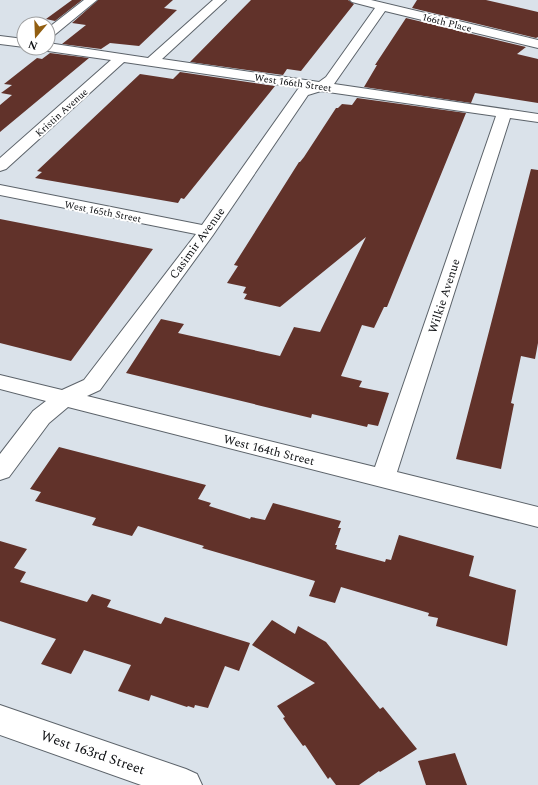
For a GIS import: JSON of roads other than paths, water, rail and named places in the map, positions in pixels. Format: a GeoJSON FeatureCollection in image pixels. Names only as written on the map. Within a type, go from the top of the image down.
{"type":"FeatureCollection","features":[{"type":"Feature","properties":{"kind":"street"},"geometry":{"type":"LineString","coordinates":[[56,28],[91,0]]}},
{"type":"Feature","properties":{"kind":"street"},"geometry":{"type":"LineString","coordinates":[[152,61],[220,0]]}},
{"type":"Feature","properties":{"kind":"street","name":"166th Place"},"geometry":{"type":"LineString","coordinates":[[356,0],[538,44]]}},
{"type":"Feature","properties":{"kind":"street","name":"Casimir Avenue"},"geometry":{"type":"LineString","coordinates":[[0,470],[41,417],[64,398],[92,385],[207,231],[303,92],[322,86],[331,80],[382,6]]}},
{"type":"Feature","properties":{"kind":"street"},"geometry":{"type":"LineString","coordinates":[[0,40],[16,43]]}},
{"type":"Feature","properties":{"kind":"street","name":"West 166th Street"},"geometry":{"type":"LineString","coordinates":[[56,48],[538,118]]}},
{"type":"Feature","properties":{"kind":"street","name":"Kristin Avenue"},"geometry":{"type":"LineString","coordinates":[[0,166],[122,57]]}},
{"type":"Feature","properties":{"kind":"street","name":"Wilkie Avenue"},"geometry":{"type":"LineString","coordinates":[[383,478],[504,114]]}},
{"type":"Feature","properties":{"kind":"street","name":"West 165th Street"},"geometry":{"type":"LineString","coordinates":[[0,190],[207,231]]}},
{"type":"Feature","properties":{"kind":"street","name":"West 164th Street"},"geometry":{"type":"LineString","coordinates":[[0,382],[538,517]]}},
{"type":"Feature","properties":{"kind":"street","name":"West 163rd Street"},"geometry":{"type":"LineString","coordinates":[[0,720],[186,785]]}}]}
